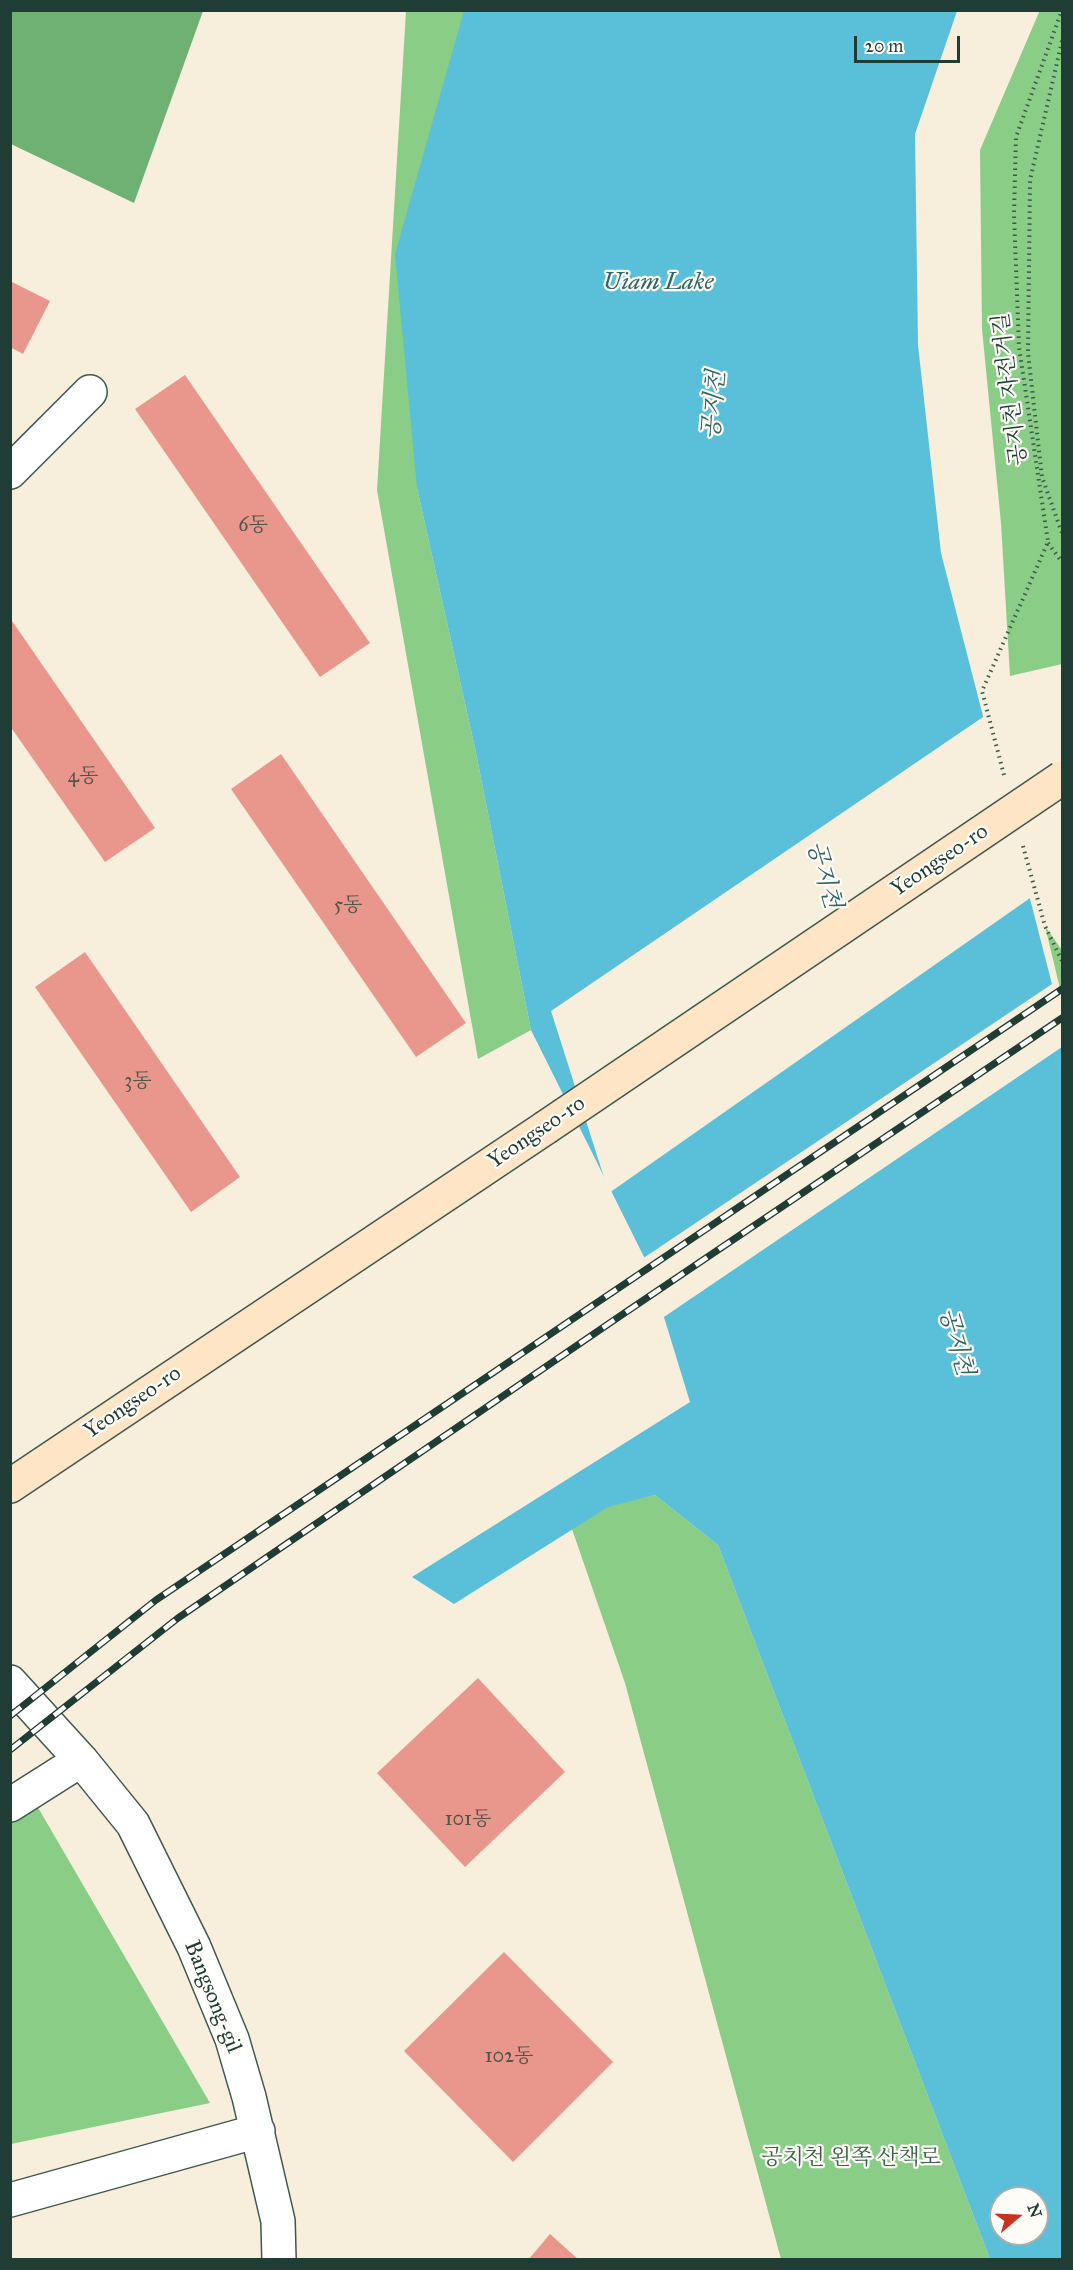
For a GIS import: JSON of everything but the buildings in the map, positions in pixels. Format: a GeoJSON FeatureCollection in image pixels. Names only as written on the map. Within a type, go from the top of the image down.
{"type":"FeatureCollection","features":[{"type":"Feature","properties":{"kind":"street"},"geometry":{"type":"LineString","coordinates":[[10,472],[90,392]]}},
{"type":"Feature","properties":{"kind":"street","name":"Yeongseo-ro"},"geometry":{"type":"LineString","coordinates":[[10,1486],[1062,778]]}},
{"type":"Feature","properties":{"kind":"street"},"geometry":{"type":"LineString","coordinates":[[10,1682],[81,1760],[10,1805]]}},
{"type":"Feature","properties":{"kind":"street","name":"Bangsong-gil"},"geometry":{"type":"LineString","coordinates":[[81,1760],[133,1824],[194,1947],[232,2039],[258,2131],[278,2221],[279,2259]]}},
{"type":"Feature","properties":{"kind":"street"},"geometry":{"type":"LineString","coordinates":[[10,2200],[258,2131]]}},
{"type":"Feature","properties":{"kind":"path","name":"공지천 자전거길"},"geometry":{"type":"LineString","coordinates":[[1048,542],[1019,347],[1014,214],[1016,137],[1062,10]]}},
{"type":"Feature","properties":{"kind":"path"},"geometry":{"type":"LineString","coordinates":[[1062,40],[1030,180],[1028,353],[1042,477],[1062,533]]}},
{"type":"Feature","properties":{"kind":"path"},"geometry":{"type":"LineString","coordinates":[[1048,542],[1062,562]]}},
{"type":"Feature","properties":{"kind":"path"},"geometry":{"type":"LineString","coordinates":[[1006,781],[982,692],[1048,542]]}},
{"type":"Feature","properties":{"kind":"path"},"geometry":{"type":"LineString","coordinates":[[1021,837],[1045,926],[1062,961]]}},
{"type":"Feature","properties":{"kind":"green space"},"geometry":{"type":"Polygon","coordinates":[[[11,10],[203,11],[134,203],[11,144],[11,10]]]}},
{"type":"Feature","properties":{"kind":"green space"},"geometry":{"type":"Polygon","coordinates":[[[1040,10],[1062,11],[1062,664],[1010,676],[1001,523],[982,329],[980,150],[1040,10]]]}},
{"type":"Feature","properties":{"kind":"green space"},"geometry":{"type":"Polygon","coordinates":[[[406,11],[491,11],[417,488],[475,748],[531,1030],[478,1059],[377,490],[406,11]]]}},
{"type":"Feature","properties":{"kind":"green space"},"geometry":{"type":"Polygon","coordinates":[[[1045,926],[1062,950],[1062,997],[1045,926]]]}},
{"type":"Feature","properties":{"kind":"green space","name":"공치천 왼쪽 산책로"},"geometry":{"type":"Polygon","coordinates":[[[655,1495],[718,1545],[990,2259],[781,2259],[625,1683],[572,1529],[608,1506],[655,1495]]]}},
{"type":"Feature","properties":{"kind":"green space"},"geometry":{"type":"Polygon","coordinates":[[[33,1799],[210,2103],[11,2144],[10,1812],[33,1799]]]}},
{"type":"Feature","properties":{"kind":"water"},"geometry":{"type":"Polygon","coordinates":[[[464,11],[957,11],[915,134],[918,345],[941,553],[1062,1023],[1062,2259],[990,2259],[718,1545],[655,1495],[608,1507],[454,1604],[412,1577],[690,1402],[648,1265],[531,1030],[475,748],[417,488],[395,254],[464,11]]]}},
{"type":"Feature","properties":{"kind":"pier"},"geometry":{"type":"Polygon","coordinates":[[[986,715],[1033,896],[609,1193],[551,1011],[986,715]]]}},
{"type":"Feature","properties":{"kind":"pier"},"geometry":{"type":"Polygon","coordinates":[[[1055,982],[1062,1011],[1062,1047],[661,1319],[642,1259],[1055,982]]]}},
{"type":"Feature","properties":{"kind":"railway"},"geometry":{"type":"LineString","coordinates":[[10,1716],[156,1600],[1062,989]]}},
{"type":"Feature","properties":{"kind":"railway"},"geometry":{"type":"LineString","coordinates":[[10,1750],[178,1618],[1062,1018]]}},
{"type":"Feature","properties":{"kind":"water label","name":"Uiam Lake"},"geometry":{"type":"Point","coordinates":[658,283]}},
{"type":"Feature","properties":{"kind":"water label","name":"공지천"},"geometry":{"type":"Point","coordinates":[715,405]}},
{"type":"Feature","properties":{"kind":"water label","name":"공지천"},"geometry":{"type":"Point","coordinates":[823,875]}},
{"type":"Feature","properties":{"kind":"water label","name":"공지천"},"geometry":{"type":"Point","coordinates":[955,1342]}}]}
